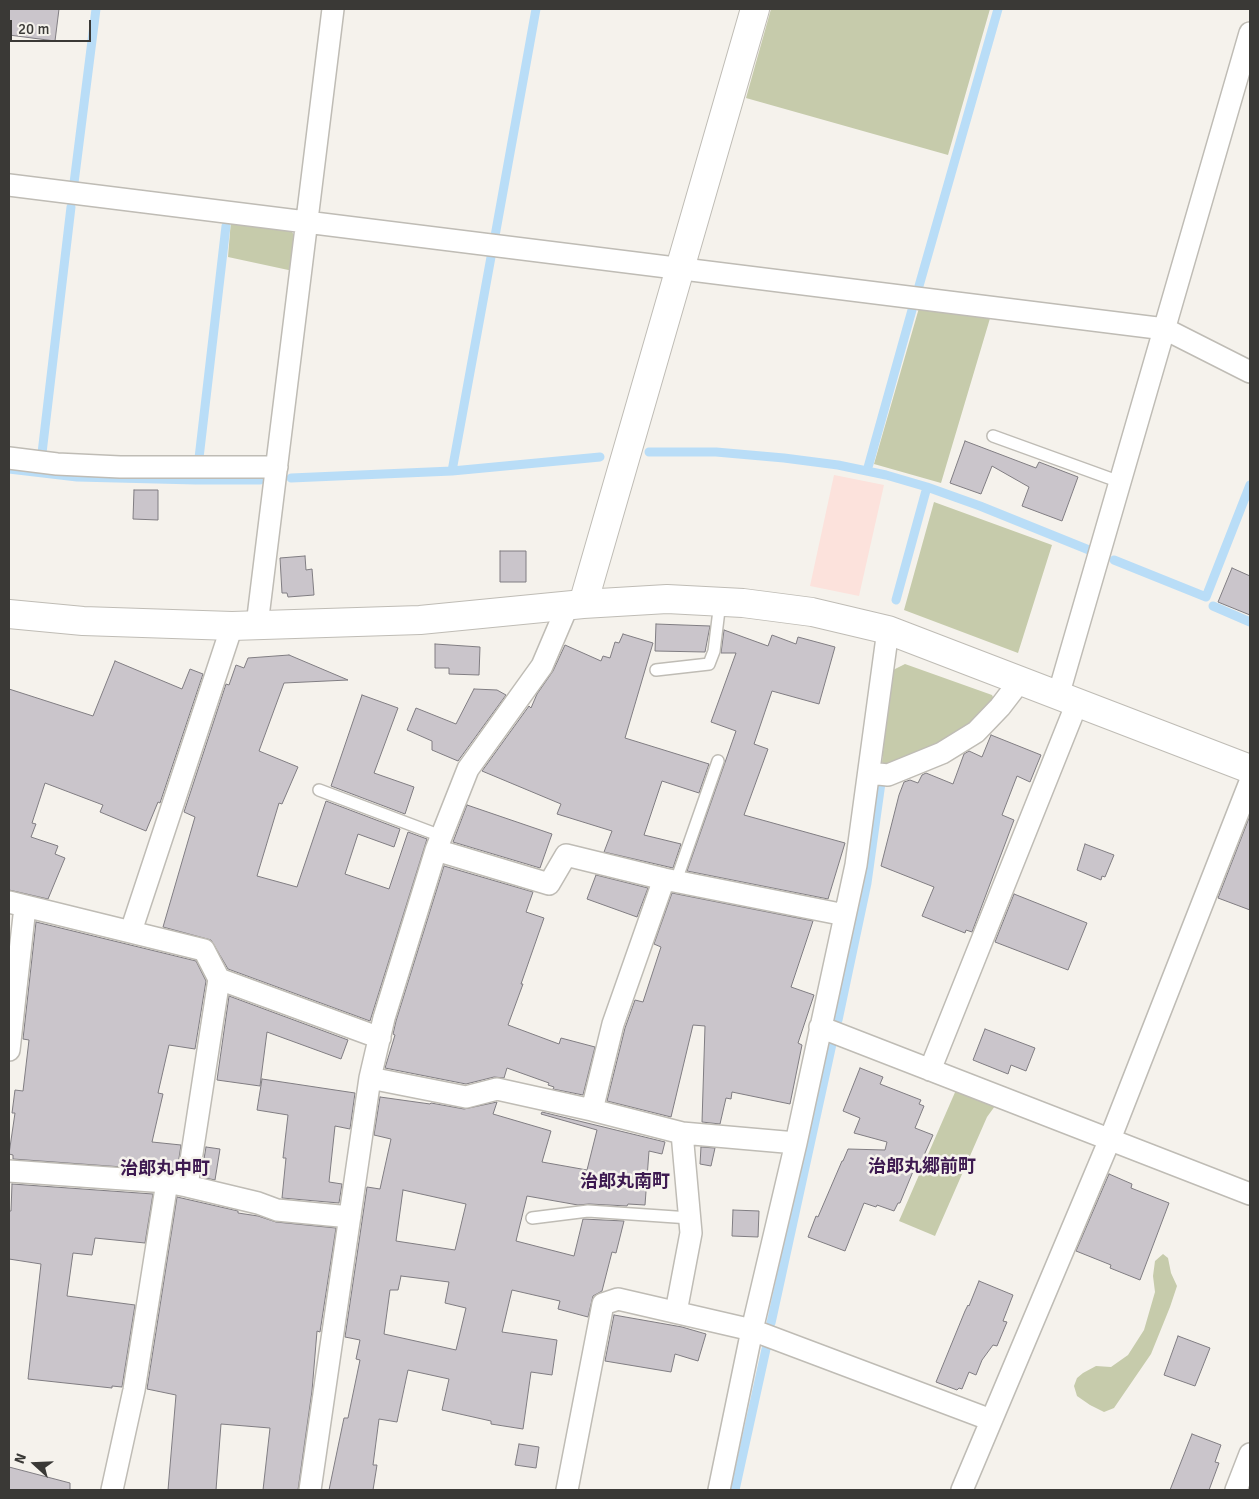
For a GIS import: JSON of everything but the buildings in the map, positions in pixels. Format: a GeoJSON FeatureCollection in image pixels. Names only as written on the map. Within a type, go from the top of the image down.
{"type":"FeatureCollection","features":[{"type":"Feature","properties":{"kind":"street"},"geometry":{"type":"LineString","coordinates":[[131,931],[245,625],[277,467],[333,9]]}},
{"type":"Feature","properties":{"kind":"street"},"geometry":{"type":"LineString","coordinates":[[310,1490],[370,1078],[380,1038],[438,843],[468,769],[542,666],[576,604],[680,268],[754,9]]}},
{"type":"Feature","properties":{"kind":"street"},"geometry":{"type":"LineString","coordinates":[[930,1070],[1068,699],[1120,482],[1250,33]]}},
{"type":"Feature","properties":{"kind":"street"},"geometry":{"type":"LineString","coordinates":[[9,185],[1165,329],[1250,372]]}},
{"type":"Feature","properties":{"kind":"street"},"geometry":{"type":"LineString","coordinates":[[9,458],[57,464],[120,467],[277,467]]}},
{"type":"Feature","properties":{"kind":"street"},"geometry":{"type":"LineString","coordinates":[[9,614],[83,621],[245,625],[420,620],[576,604],[667,600],[743,603],[812,612],[888,630],[1250,769]]}},
{"type":"Feature","properties":{"kind":"street"},"geometry":{"type":"LineString","coordinates":[[720,1490],[752,1330],[796,1143],[856,865],[888,630]]}},
{"type":"Feature","properties":{"kind":"street"},"geometry":{"type":"LineString","coordinates":[[869,773],[888,775],[942,753],[976,732],[1000,707],[1020,681]]}},
{"type":"Feature","properties":{"kind":"street"},"geometry":{"type":"LineString","coordinates":[[962,1490],[1110,1139],[1250,782]]}},
{"type":"Feature","properties":{"kind":"street"},"geometry":{"type":"LineString","coordinates":[[438,843],[549,884],[566,855],[670,880],[845,916]]}},
{"type":"Feature","properties":{"kind":"street"},"geometry":{"type":"LineString","coordinates":[[592,1110],[612,1024],[670,880]]}},
{"type":"Feature","properties":{"kind":"street"},"geometry":{"type":"LineString","coordinates":[[9,1050],[17,905],[204,950],[219,979],[112,1490]]}},
{"type":"Feature","properties":{"kind":"street"},"geometry":{"type":"LineString","coordinates":[[219,979],[380,1038]]}},
{"type":"Feature","properties":{"kind":"street"},"geometry":{"type":"LineString","coordinates":[[820,1027],[1250,1194]]}},
{"type":"Feature","properties":{"kind":"street"},"geometry":{"type":"LineString","coordinates":[[370,1078],[466,1097],[497,1089],[592,1110],[682,1133],[796,1143]]}},
{"type":"Feature","properties":{"kind":"street"},"geometry":{"type":"LineString","coordinates":[[676,1312],[691,1233],[682,1133]]}},
{"type":"Feature","properties":{"kind":"street"},"geometry":{"type":"LineString","coordinates":[[9,1170],[177,1184],[258,1203],[277,1210],[350,1216]]}},
{"type":"Feature","properties":{"kind":"street"},"geometry":{"type":"LineString","coordinates":[[567,1490],[603,1304],[618,1299],[752,1330],[991,1420]]}},
{"type":"Feature","properties":{"kind":"street"},"geometry":{"type":"LineString","coordinates":[[1236,1490],[1250,1454]]}},
{"type":"Feature","properties":{"kind":"lane"},"geometry":{"type":"LineString","coordinates":[[993,436],[1120,482]]}},
{"type":"Feature","properties":{"kind":"lane"},"geometry":{"type":"LineString","coordinates":[[656,670],[709,664],[714,651],[720,602]]}},
{"type":"Feature","properties":{"kind":"lane"},"geometry":{"type":"LineString","coordinates":[[670,880],[718,761]]}},
{"type":"Feature","properties":{"kind":"lane"},"geometry":{"type":"LineString","coordinates":[[319,790],[438,843]]}},
{"type":"Feature","properties":{"kind":"lane"},"geometry":{"type":"LineString","coordinates":[[532,1218],[588,1212],[690,1218]]}},
{"type":"Feature","properties":{"kind":"shaded area"},"geometry":{"type":"Polygon","coordinates":[[[834,475],[884,485],[859,596],[810,586],[834,475]]]}},
{"type":"Feature","properties":{"kind":"green space"},"geometry":{"type":"Polygon","coordinates":[[[771,9],[990,9],[948,155],[746,98],[771,9]]]}},
{"type":"Feature","properties":{"kind":"green space"},"geometry":{"type":"Polygon","coordinates":[[[231,220],[289,227],[297,240],[293,271],[228,257],[231,220]]]}},
{"type":"Feature","properties":{"kind":"green space"},"geometry":{"type":"Polygon","coordinates":[[[919,308],[991,315],[941,483],[874,464],[919,308]]]}},
{"type":"Feature","properties":{"kind":"green space"},"geometry":{"type":"Polygon","coordinates":[[[934,502],[1052,545],[1018,653],[904,610],[934,502]]]}},
{"type":"Feature","properties":{"kind":"green space"},"geometry":{"type":"Polygon","coordinates":[[[905,664],[992,695],[995,701],[973,726],[942,746],[884,765],[882,762],[891,671],[905,664]]]}},
{"type":"Feature","properties":{"kind":"green space"},"geometry":{"type":"Polygon","coordinates":[[[956,1090],[995,1106],[987,1117],[935,1236],[899,1221],[956,1090]]]}},
{"type":"Feature","properties":{"kind":"green space"},"geometry":{"type":"Polygon","coordinates":[[[1163,1254],[1168,1258],[1171,1273],[1177,1286],[1170,1307],[1151,1354],[1114,1408],[1104,1412],[1077,1396],[1074,1386],[1077,1378],[1083,1373],[1096,1366],[1111,1367],[1128,1355],[1144,1330],[1155,1292],[1153,1276],[1155,1261],[1163,1254]]]}},
{"type":"Feature","properties":{"kind":"waterway"},"geometry":{"type":"LineString","coordinates":[[74,183],[96,9]]}},
{"type":"Feature","properties":{"kind":"waterway"},"geometry":{"type":"LineString","coordinates":[[495,236],[536,9]]}},
{"type":"Feature","properties":{"kind":"waterway"},"geometry":{"type":"LineString","coordinates":[[919,286],[998,9]]}},
{"type":"Feature","properties":{"kind":"waterway"},"geometry":{"type":"LineString","coordinates":[[42,453],[71,207]]}},
{"type":"Feature","properties":{"kind":"waterway"},"geometry":{"type":"LineString","coordinates":[[199,458],[226,226]]}},
{"type":"Feature","properties":{"kind":"waterway"},"geometry":{"type":"LineString","coordinates":[[452,471],[491,257]]}},
{"type":"Feature","properties":{"kind":"waterway"},"geometry":{"type":"LineString","coordinates":[[867,471],[912,310]]}},
{"type":"Feature","properties":{"kind":"waterway"},"geometry":{"type":"LineString","coordinates":[[649,452],[716,452],[784,458],[838,465],[886,475],[980,506],[1089,550]]}},
{"type":"Feature","properties":{"kind":"waterway"},"geometry":{"type":"LineString","coordinates":[[291,478],[452,471],[600,457]]}},
{"type":"Feature","properties":{"kind":"waterway"},"geometry":{"type":"LineString","coordinates":[[9,469],[77,477],[260,480]]}},
{"type":"Feature","properties":{"kind":"waterway"},"geometry":{"type":"LineString","coordinates":[[1114,560],[1206,597],[1250,485]]}},
{"type":"Feature","properties":{"kind":"waterway"},"geometry":{"type":"LineString","coordinates":[[896,600],[927,487]]}},
{"type":"Feature","properties":{"kind":"waterway"},"geometry":{"type":"LineString","coordinates":[[1213,606],[1250,622]]}},
{"type":"Feature","properties":{"kind":"waterway"},"geometry":{"type":"LineString","coordinates":[[838,1020],[867,883],[881,783]]}},
{"type":"Feature","properties":{"kind":"waterway"},"geometry":{"type":"LineString","coordinates":[[771,1323],[832,1044]]}},
{"type":"Feature","properties":{"kind":"waterway"},"geometry":{"type":"LineString","coordinates":[[735,1490],[766,1349]]}},
{"type":"Feature","properties":{"kind":"district","name":"治郎丸郷前町"},"geometry":{"type":"Point","coordinates":[922,1167]}},
{"type":"Feature","properties":{"kind":"district","name":"治郎丸中町"},"geometry":{"type":"Point","coordinates":[165,1169]}},
{"type":"Feature","properties":{"kind":"district","name":"治郎丸南町"},"geometry":{"type":"Point","coordinates":[625,1182]}}]}
